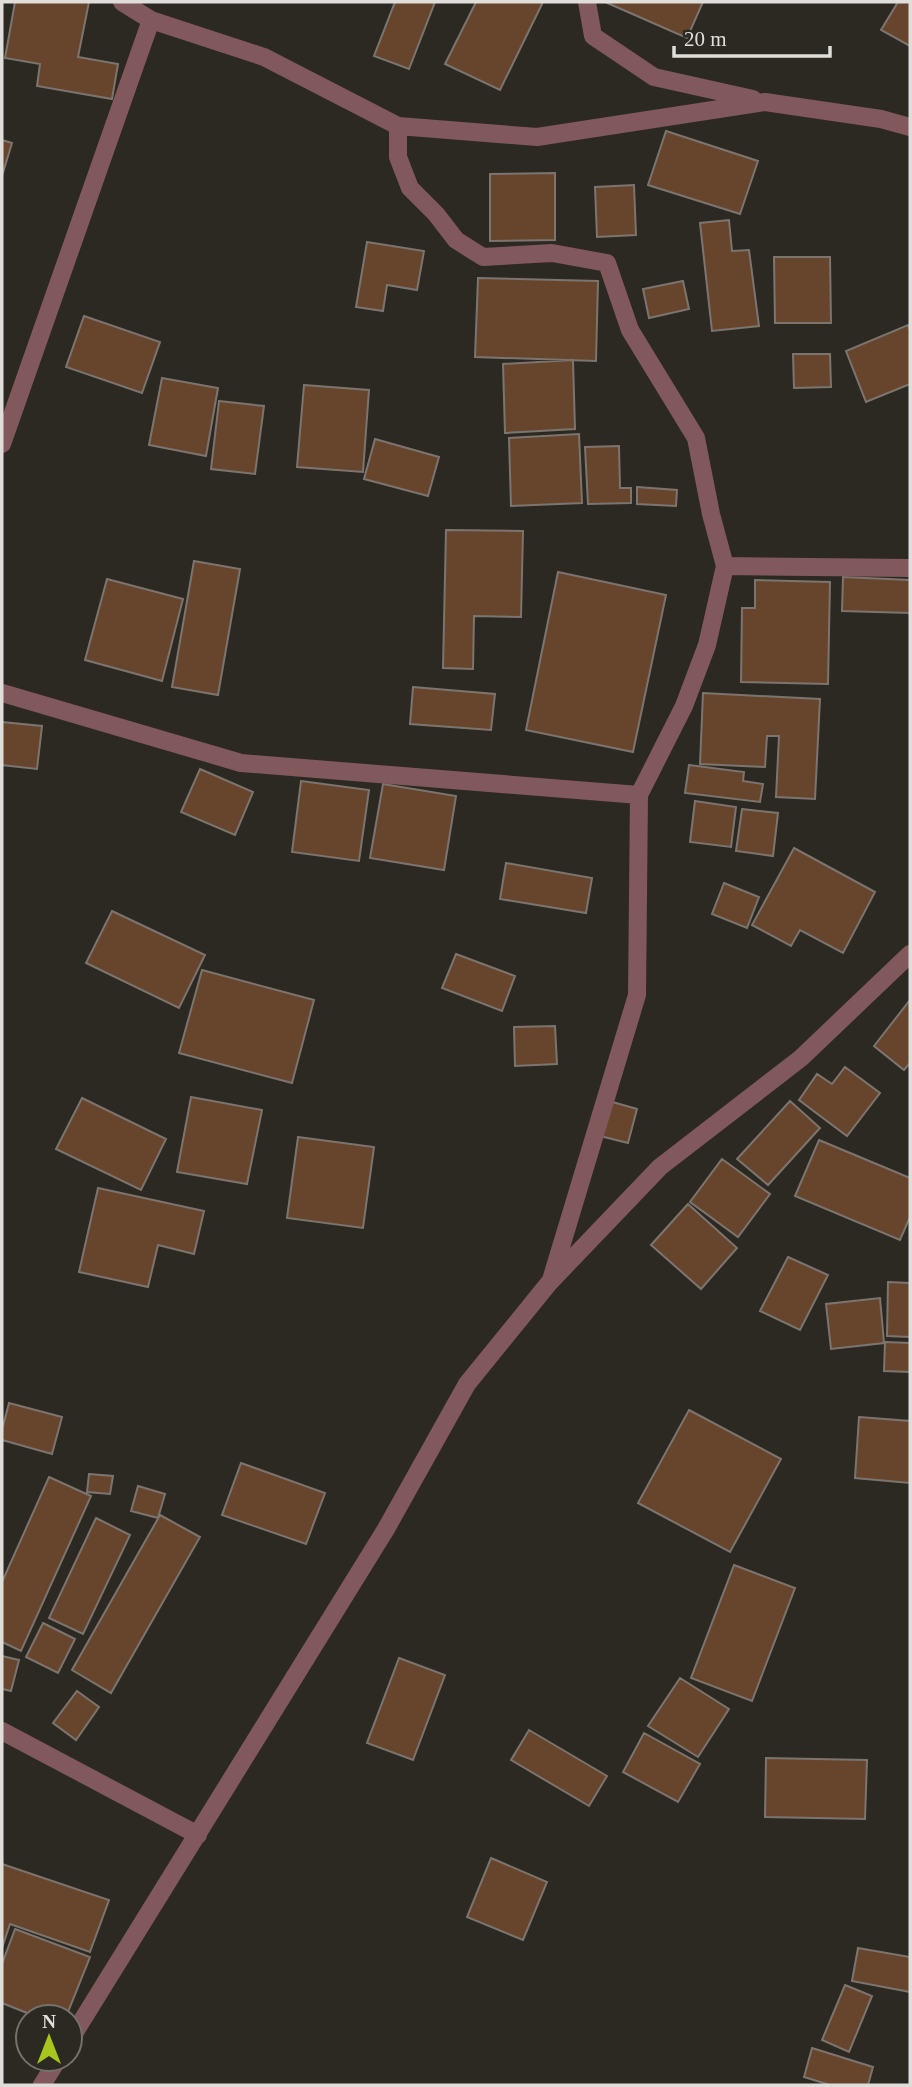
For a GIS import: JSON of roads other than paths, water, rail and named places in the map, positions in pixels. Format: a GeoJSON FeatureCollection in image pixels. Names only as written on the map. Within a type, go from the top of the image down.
{"type":"FeatureCollection","features":[{"type":"Feature","properties":{"kind":"street"},"geometry":{"type":"LineString","coordinates":[[122,2],[151,20],[264,57],[398,126],[537,137],[765,102]]}},
{"type":"Feature","properties":{"kind":"street"},"geometry":{"type":"LineString","coordinates":[[587,2],[593,36],[654,77],[765,102],[881,119],[910,127]]}},
{"type":"Feature","properties":{"kind":"street"},"geometry":{"type":"LineString","coordinates":[[2,444],[151,20]]}},
{"type":"Feature","properties":{"kind":"street"},"geometry":{"type":"LineString","coordinates":[[398,126],[398,157],[410,188],[436,214],[456,240],[483,257],[552,253],[607,263],[630,330],[696,438],[711,514],[725,566],[703,658],[684,706],[639,795],[636,995],[550,1283]]}},
{"type":"Feature","properties":{"kind":"street"},"geometry":{"type":"LineString","coordinates":[[725,566],[910,568]]}},
{"type":"Feature","properties":{"kind":"street"},"geometry":{"type":"LineString","coordinates":[[2,693],[241,763],[639,795]]}},
{"type":"Feature","properties":{"kind":"street"},"geometry":{"type":"LineString","coordinates":[[84,2018],[387,1529],[467,1384],[550,1283],[660,1167],[801,1058],[910,954]]}},
{"type":"Feature","properties":{"kind":"street"},"geometry":{"type":"LineString","coordinates":[[2,1731],[198,1835]]}}]}
